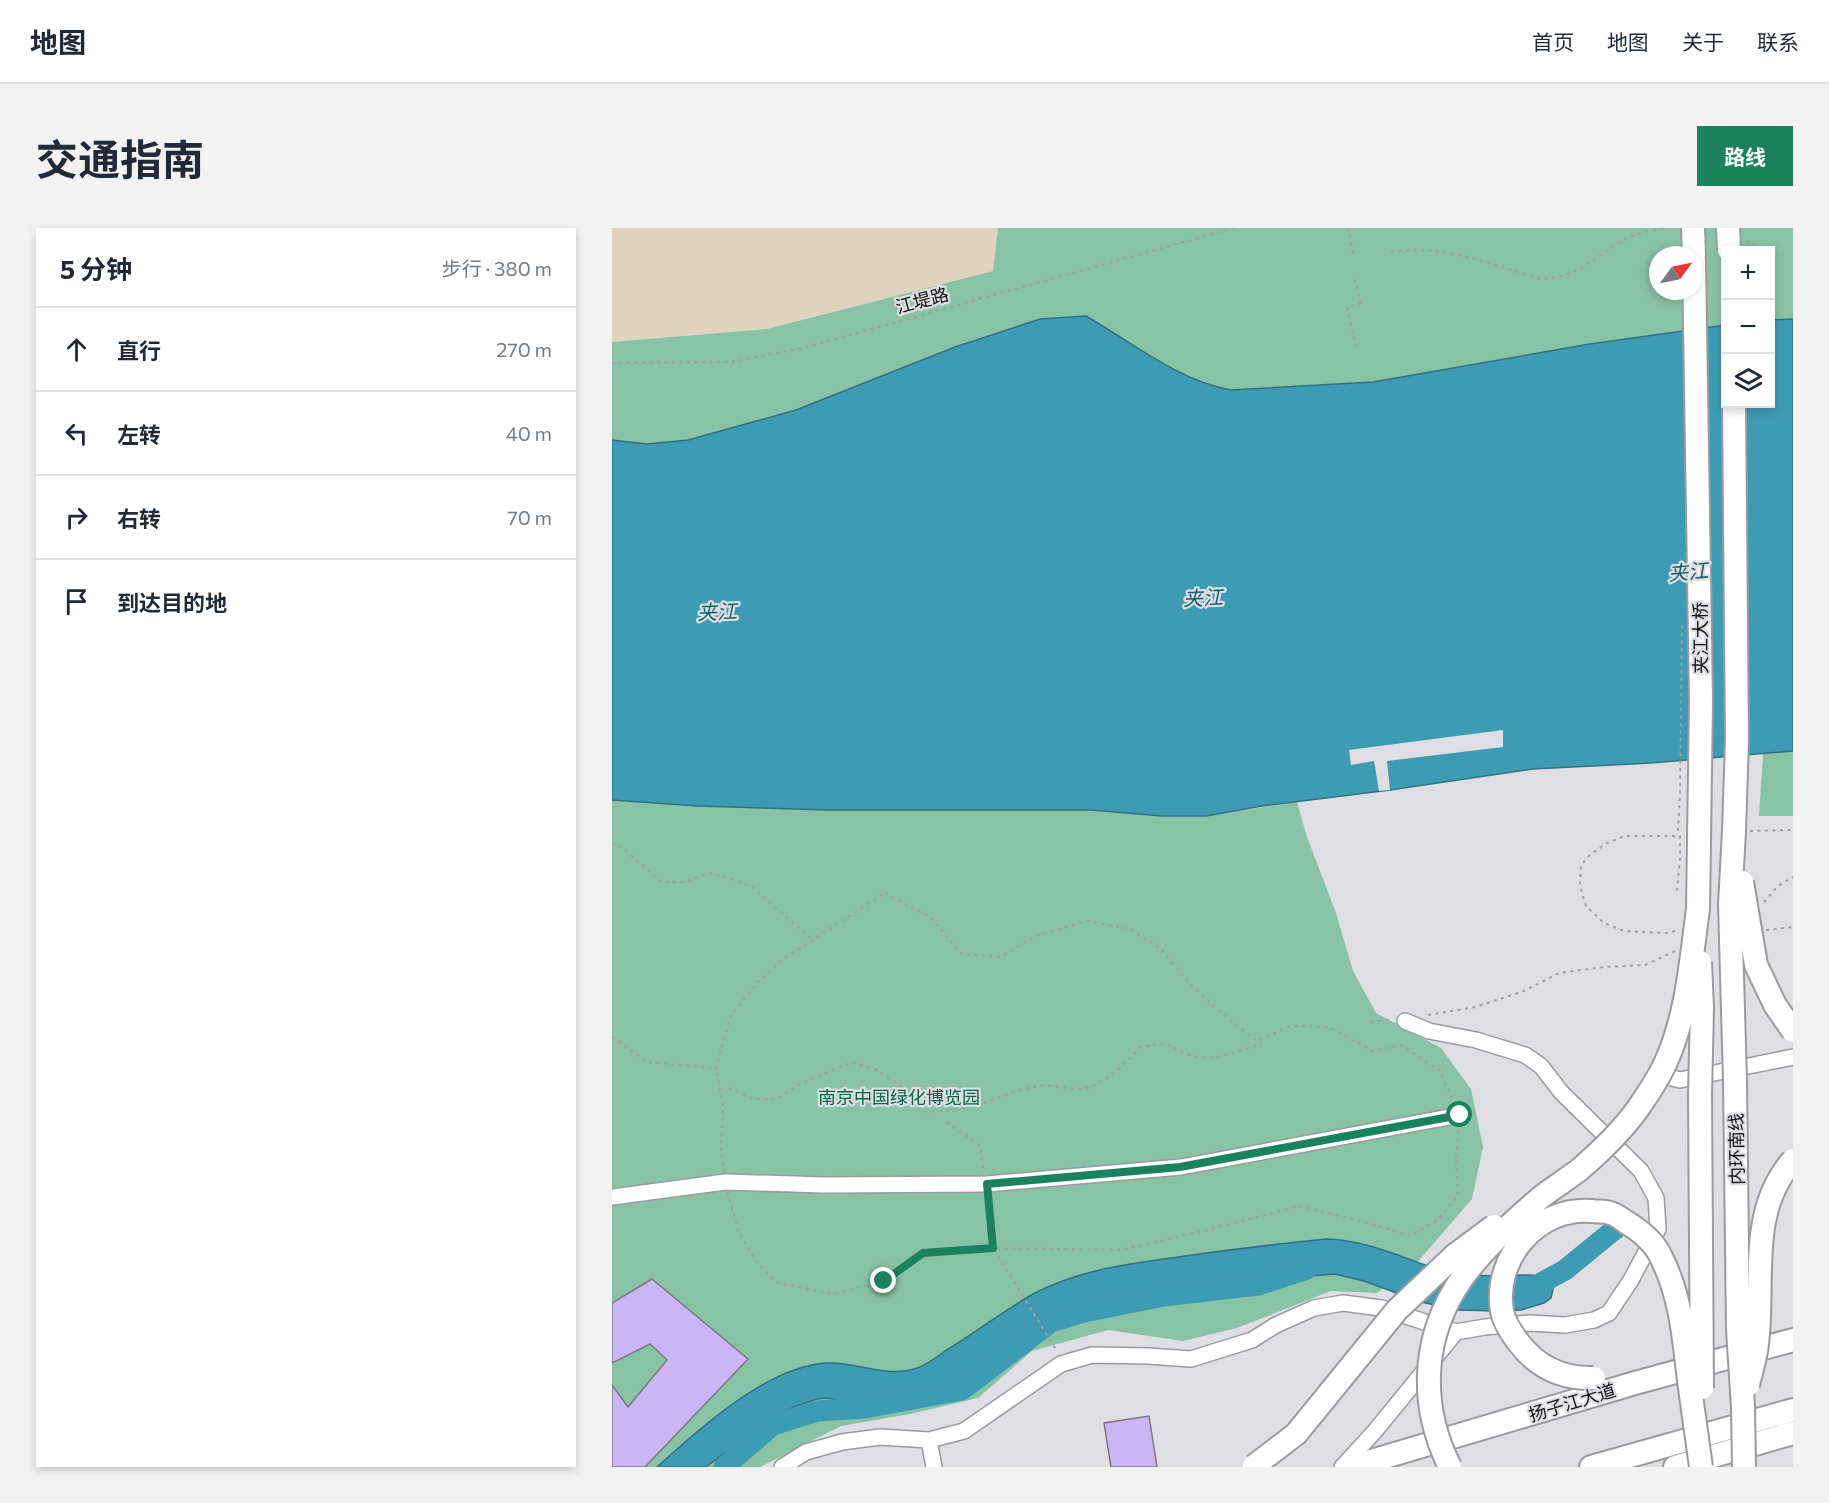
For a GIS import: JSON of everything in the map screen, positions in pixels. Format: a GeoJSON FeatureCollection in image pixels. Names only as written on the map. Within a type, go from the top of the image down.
{"type":"FeatureCollection","features":[{"type":"Feature","properties":{"kind":"highway","name":"夹江大桥"},"geometry":{"type":"LineString","coordinates":[[1693,228],[1694,246]]}},
{"type":"Feature","properties":{"kind":"highway"},"geometry":{"type":"LineString","coordinates":[[1728,228],[1729,246]]}},
{"type":"Feature","properties":{"kind":"highway","name":"夹江大桥"},"geometry":{"type":"LineString","coordinates":[[1695,300],[1700,644],[1698,909]]}},
{"type":"Feature","properties":{"kind":"highway","name":"夹江大桥"},"geometry":{"type":"LineString","coordinates":[[1734,408],[1737,739],[1742,836]]}},
{"type":"Feature","properties":{"kind":"highway"},"geometry":{"type":"LineString","coordinates":[[1742,836],[1738,852],[1744,903],[1756,965],[1775,1005],[1793,1031]]}},
{"type":"Feature","properties":{"kind":"highway","name":"内环南线"},"geometry":{"type":"LineString","coordinates":[[1742,836],[1730,904],[1738,1330],[1743,1407],[1743,1467]]}},
{"type":"Feature","properties":{"kind":"highway"},"geometry":{"type":"LineString","coordinates":[[1254,1467],[1296,1434],[1397,1310],[1424,1284],[1487,1230],[1539,1199],[1579,1170],[1616,1134],[1637,1109],[1665,1065],[1677,1031],[1698,909]]}},
{"type":"Feature","properties":{"kind":"highway","name":"内环南线"},"geometry":{"type":"LineString","coordinates":[[1698,909],[1702,1008],[1700,1095],[1702,1467]]}},
{"type":"Feature","properties":{"kind":"highway"},"geometry":{"type":"LineString","coordinates":[[1743,1407],[1757,1344],[1761,1236],[1770,1201],[1781,1176],[1793,1160]]}},
{"type":"Feature","properties":{"kind":"highway"},"geometry":{"type":"LineString","coordinates":[[1450,1467],[1432,1417],[1427,1383],[1432,1349],[1440,1322],[1455,1289],[1478,1258],[1539,1199]]}},
{"type":"Feature","properties":{"kind":"highway"},"geometry":{"type":"LineString","coordinates":[[1635,1383],[1562,1375],[1546,1368],[1523,1349],[1511,1331],[1503,1312],[1504,1277],[1517,1246],[1540,1224],[1550,1218],[1572,1211],[1610,1213],[1635,1227],[1661,1255],[1676,1293],[1702,1467]]}},
{"type":"Feature","properties":{"kind":"highway","name":"扬子江大道"},"geometry":{"type":"LineString","coordinates":[[1351,1467],[1635,1383],[1793,1340]]}},
{"type":"Feature","properties":{"kind":"highway"},"geometry":{"type":"LineString","coordinates":[[1591,1467],[1793,1410]]}},
{"type":"Feature","properties":{"kind":"highway"},"geometry":{"type":"LineString","coordinates":[[1675,1467],[1793,1433]]}},
{"type":"Feature","properties":{"kind":"lane"},"geometry":{"type":"LineString","coordinates":[[782,1467],[806,1452],[842,1442],[880,1437],[928,1440],[964,1431],[1061,1364],[1092,1355],[1191,1359],[1252,1340],[1276,1325],[1314,1308],[1343,1303],[1381,1308],[1456,1332],[1529,1323],[1565,1325],[1594,1320],[1609,1313],[1631,1280],[1658,1230],[1656,1198],[1641,1171],[1560,1092],[1541,1066],[1525,1054],[1476,1040],[1429,1031],[1399,1020]]}},
{"type":"Feature","properties":{"kind":"lane"},"geometry":{"type":"LineString","coordinates":[[1661,1075],[1680,1080],[1793,1057]]}},
{"type":"Feature","properties":{"kind":"lane"},"geometry":{"type":"LineString","coordinates":[[612,1197],[725,1182],[824,1185],[987,1184],[1180,1167],[1460,1115]]}},
{"type":"Feature","properties":{"kind":"lane"},"geometry":{"type":"LineString","coordinates":[[1341,1467],[1375,1431],[1456,1332]]}},
{"type":"Feature","properties":{"kind":"lane"},"geometry":{"type":"LineString","coordinates":[[928,1440],[934,1467]]}},
{"type":"Feature","properties":{"kind":"path","name":"江堤路"},"geometry":{"type":"LineString","coordinates":[[612,363],[731,362],[760,358],[807,347],[1234,228]]}},
{"type":"Feature","properties":{"kind":"path"},"geometry":{"type":"LineString","coordinates":[[1348,228],[1353,253]]}},
{"type":"Feature","properties":{"kind":"path"},"geometry":{"type":"LineString","coordinates":[[1391,252],[1426,249],[1445,251],[1540,279],[1553,278],[1581,269],[1631,237],[1667,228]]}},
{"type":"Feature","properties":{"kind":"path"},"geometry":{"type":"LineString","coordinates":[[1355,279],[1361,306],[1347,307],[1356,347]]}},
{"type":"Feature","properties":{"kind":"path"},"geometry":{"type":"LineString","coordinates":[[1678,831],[1682,618]]}},
{"type":"Feature","properties":{"kind":"path"},"geometry":{"type":"LineString","coordinates":[[1742,836],[1749,831],[1793,830]]}},
{"type":"Feature","properties":{"kind":"path"},"geometry":{"type":"LineString","coordinates":[[1675,931],[1666,933],[1624,931],[1604,923],[1586,906],[1580,886],[1581,865],[1590,855],[1607,843],[1624,836],[1680,836],[1677,891]]}},
{"type":"Feature","properties":{"kind":"path"},"geometry":{"type":"LineString","coordinates":[[612,844],[619,845],[661,882],[684,882],[710,873],[752,887],[813,939]]}},
{"type":"Feature","properties":{"kind":"path"},"geometry":{"type":"LineString","coordinates":[[1760,906],[1778,886],[1793,877]]}},
{"type":"Feature","properties":{"kind":"path"},"geometry":{"type":"LineString","coordinates":[[885,893],[930,917],[962,954],[1000,957],[1038,935],[1088,921],[1130,929],[1161,948],[1189,983],[1226,1017],[1257,1041],[1291,1026],[1329,1027],[1372,1051],[1401,1046],[1439,1070],[1460,1115],[1456,1158],[1458,1195],[1438,1220],[1409,1236],[1300,1206],[1121,1250],[993,1248],[923,1253],[884,1281],[834,1294],[778,1283],[757,1263],[738,1230],[725,1182],[721,1149],[723,1105],[716,1068],[731,1015],[757,983],[783,959],[813,939],[885,893]]}},
{"type":"Feature","properties":{"kind":"path"},"geometry":{"type":"LineString","coordinates":[[1761,930],[1793,927]]}},
{"type":"Feature","properties":{"kind":"path"},"geometry":{"type":"LineString","coordinates":[[1428,1016],[1475,1007],[1524,991],[1559,973],[1604,967],[1645,965],[1683,947]]}},
{"type":"Feature","properties":{"kind":"path"},"geometry":{"type":"LineString","coordinates":[[1371,1022],[1399,1020]]}},
{"type":"Feature","properties":{"kind":"path"},"geometry":{"type":"LineString","coordinates":[[612,1037],[647,1062],[716,1068]]}},
{"type":"Feature","properties":{"kind":"path"},"geometry":{"type":"LineString","coordinates":[[729,1088],[753,1099],[777,1099],[800,1084],[852,1062],[878,1070],[900,1086],[922,1112],[942,1111],[969,1107],[1040,1086],[1088,1089],[1112,1075],[1140,1047],[1166,1043],[1185,1055],[1204,1059],[1234,1054],[1263,1044]]}},
{"type":"Feature","properties":{"kind":"path"},"geometry":{"type":"LineString","coordinates":[[947,1122],[979,1144],[987,1184],[993,1248],[1057,1349]]}},
{"type":"Feature","properties":{"kind":"shaded area"},"geometry":{"type":"Polygon","coordinates":[[[612,228],[998,228],[994,271],[767,329],[612,342],[612,228]]]}},
{"type":"Feature","properties":{"kind":"green space"},"geometry":{"type":"Polygon","coordinates":[[[998,228],[1793,228],[1793,319],[1775,320],[1775,246],[1721,246],[1721,326],[1590,344],[1373,382],[1231,390],[1210,386],[1182,375],[1086,316],[1040,319],[955,347],[796,410],[688,440],[647,444],[612,440],[612,342],[767,329],[993,271],[998,228]]]}},
{"type":"Feature","properties":{"kind":"green space"},"geometry":{"type":"Polygon","coordinates":[[[1793,727],[1793,816],[1759,816],[1763,754],[1768,731],[1793,727]]]}},
{"type":"Feature","properties":{"kind":"green space","name":"南京中国绿化博览园"},"geometry":{"type":"Polygon","coordinates":[[[612,800],[698,806],[1091,810],[1163,816],[1206,816],[1297,802],[1307,837],[1336,913],[1353,971],[1376,1013],[1441,1048],[1471,1089],[1483,1147],[1472,1199],[1414,1266],[1377,1293],[1331,1291],[1237,1328],[1183,1341],[1108,1330],[1032,1351],[978,1398],[910,1414],[841,1426],[760,1467],[612,1467],[612,800]]]}},
{"type":"Feature","properties":{"kind":"water","name":"夹江"},"geometry":{"type":"Polygon","coordinates":[[[1086,316],[1174,369],[1211,385],[1231,390],[1373,382],[1590,344],[1721,326],[1721,408],[1775,408],[1775,320],[1793,319],[1793,751],[1651,763],[1533,769],[1262,806],[1206,816],[1162,816],[1091,810],[827,810],[698,806],[612,800],[612,440],[647,444],[688,440],[796,410],[955,347],[1040,319],[1086,316]]]}},
{"type":"Feature","properties":{"kind":"water"},"geometry":{"type":"Polygon","coordinates":[[[1326,1239],[1368,1245],[1446,1271],[1486,1276],[1528,1275],[1549,1278],[1553,1289],[1551,1298],[1544,1303],[1521,1310],[1459,1310],[1421,1302],[1364,1281],[1335,1274],[1250,1281],[1118,1300],[1048,1325],[936,1397],[917,1403],[879,1407],[826,1398],[817,1399],[768,1420],[706,1467],[657,1467],[694,1434],[738,1400],[786,1373],[810,1365],[833,1363],[893,1372],[914,1369],[930,1362],[1033,1294],[1068,1279],[1141,1262],[1326,1239]]]}},
{"type":"Feature","properties":{"kind":"pier"},"geometry":{"type":"Polygon","coordinates":[[[1503,730],[1503,747],[1387,761],[1390,790],[1379,791],[1374,761],[1351,765],[1349,750],[1503,730]]]}},
{"type":"Feature","properties":{"kind":"building"},"geometry":{"type":"Polygon","coordinates":[[[652,1279],[748,1359],[645,1467],[612,1467],[612,1385],[628,1407],[667,1360],[650,1344],[612,1363],[612,1303],[652,1279]]]}},
{"type":"Feature","properties":{"kind":"building"},"geometry":{"type":"Polygon","coordinates":[[[1149,1416],[1157,1467],[1111,1467],[1104,1423],[1149,1416]]]}},
{"type":"Feature","properties":{"kind":"waterway"},"geometry":{"type":"LineString","coordinates":[[1524,1290],[1565,1270],[1620,1225]]}},
{"type":"Feature","properties":{"kind":"waterway"},"geometry":{"type":"LineString","coordinates":[[724,1467],[773,1425],[817,1411],[865,1408],[962,1390],[1051,1322],[1084,1312],[1164,1296],[1258,1285],[1307,1269]]}},
{"type":"Feature","properties":{"kind":"route"},"geometry":{"type":"LineString","coordinates":[[884,1281],[923,1253],[993,1248],[987,1184],[1180,1167],[1460,1115]]}}]}
